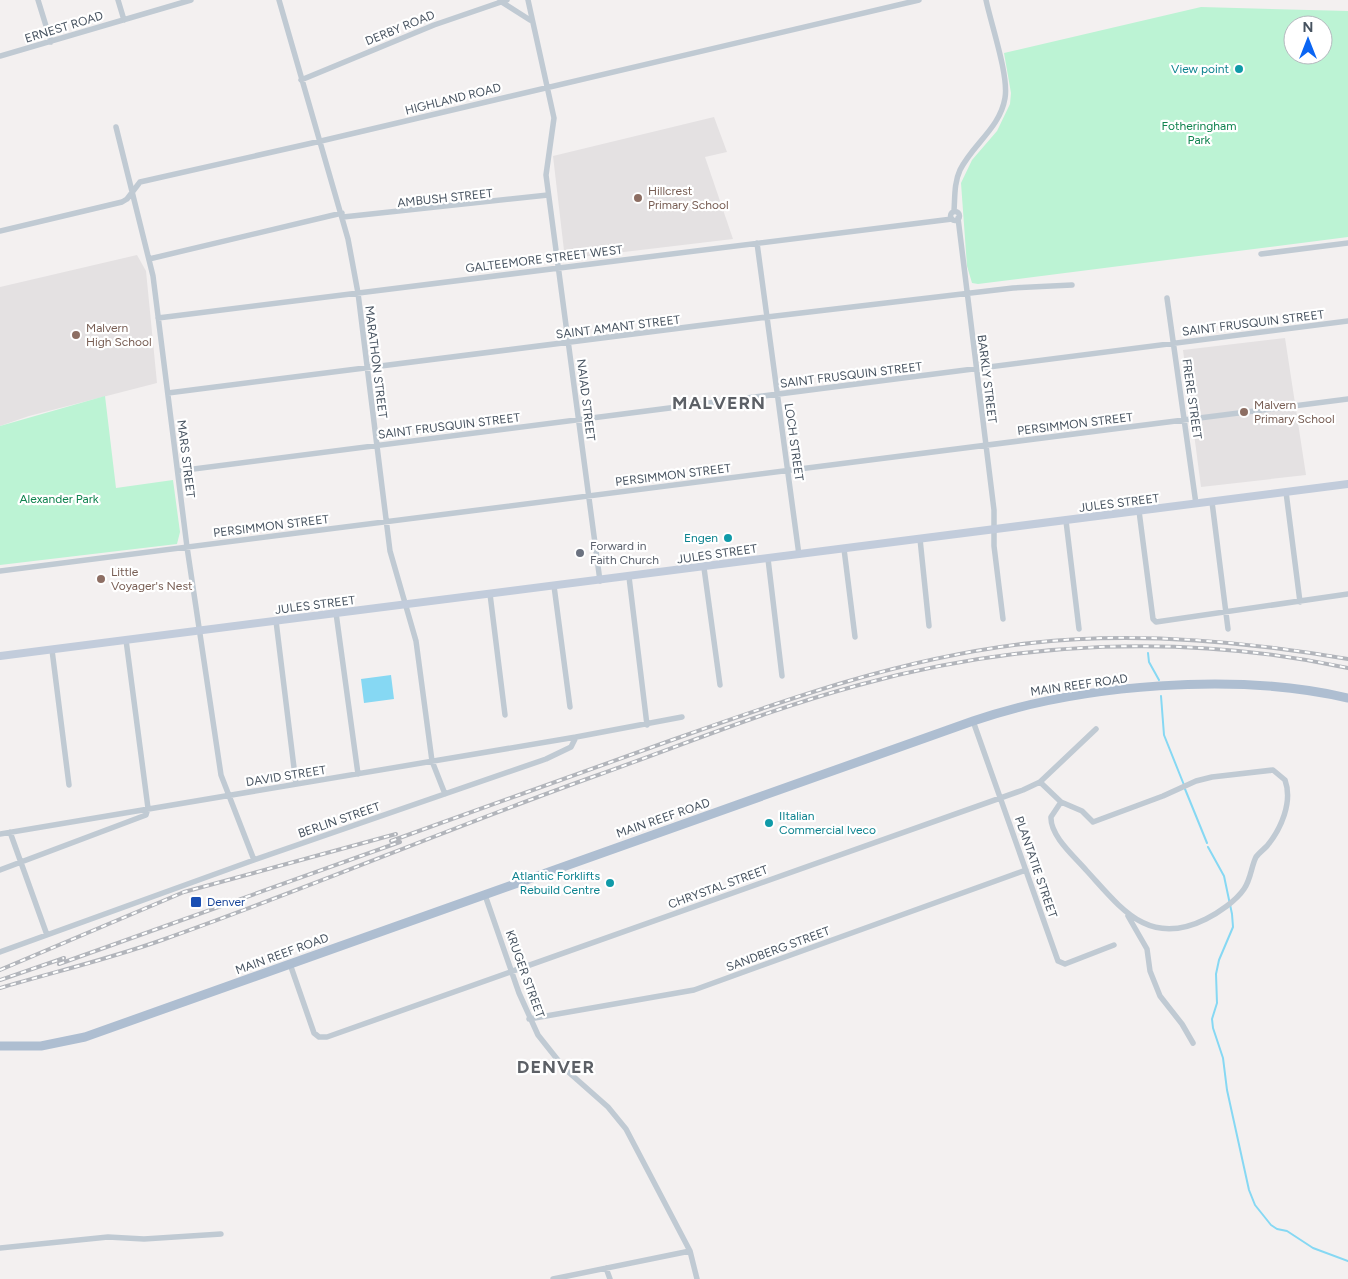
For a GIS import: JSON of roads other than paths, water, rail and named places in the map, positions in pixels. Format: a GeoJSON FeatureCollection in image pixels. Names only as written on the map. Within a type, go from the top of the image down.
{"type":"FeatureCollection","features":[{"type":"Feature","properties":{"kind":"main road","name":"JULES STREET"},"geometry":{"type":"LineString","coordinates":[[0,654],[52,650],[704,568],[1348,484]]}},
{"type":"Feature","properties":{"kind":"main road","name":"MAIN REEF ROAD"},"geometry":{"type":"LineString","coordinates":[[0,1046],[41,1046],[78,1040],[973,722],[1051,700],[1177,686],[1282,686],[1348,698]]}},
{"type":"Feature","properties":{"kind":"street"},"geometry":{"type":"LineString","coordinates":[[38,0],[51,42]]}},
{"type":"Feature","properties":{"kind":"street"},"geometry":{"type":"LineString","coordinates":[[118,0],[124,20]]}},
{"type":"Feature","properties":{"kind":"street","name":"ERNEST ROAD"},"geometry":{"type":"LineString","coordinates":[[0,56],[191,0]]}},
{"type":"Feature","properties":{"kind":"street","name":"MARATHON STREET"},"geometry":{"type":"LineString","coordinates":[[279,0],[342,216],[358,293],[392,560],[416,641],[432,761]]}},
{"type":"Feature","properties":{"kind":"street","name":"NAIAD STREET"},"geometry":{"type":"LineString","coordinates":[[528,0],[530,20],[554,123],[546,162],[548,194],[600,581]]}},
{"type":"Feature","properties":{"kind":"street","name":"HIGHLAND ROAD"},"geometry":{"type":"LineString","coordinates":[[0,231],[122,202],[140,182],[919,0]]}},
{"type":"Feature","properties":{"kind":"street","name":"BARKLY STREET"},"geometry":{"type":"LineString","coordinates":[[986,0],[1004,79],[1005,100],[994,125],[960,169],[956,183],[955,216],[986,446],[995,530],[994,546],[1003,619]]}},
{"type":"Feature","properties":{"kind":"street"},"geometry":{"type":"LineString","coordinates":[[502,1],[530,20]]}},
{"type":"Feature","properties":{"kind":"street","name":"DERBY ROAD"},"geometry":{"type":"LineString","coordinates":[[301,80],[434,25],[502,1]]}},
{"type":"Feature","properties":{"kind":"street","name":"MARS STREET"},"geometry":{"type":"LineString","coordinates":[[116,128],[149,259],[198,631],[221,776],[254,860]]}},
{"type":"Feature","properties":{"kind":"street","name":"AMBUSH STREET"},"geometry":{"type":"LineString","coordinates":[[149,259],[342,216],[548,194]]}},
{"type":"Feature","properties":{"kind":"street","name":"GALTEEMORE STREET WEST"},"geometry":{"type":"LineString","coordinates":[[158,318],[757,243],[955,216]]}},
{"type":"Feature","properties":{"kind":"street","name":"LOCH STREET"},"geometry":{"type":"LineString","coordinates":[[757,243],[799,555]]}},
{"type":"Feature","properties":{"kind":"street"},"geometry":{"type":"LineString","coordinates":[[1260,254],[1348,243]]}},
{"type":"Feature","properties":{"kind":"street","name":"SAINT AMANT STREET"},"geometry":{"type":"LineString","coordinates":[[168,393],[966,294],[1072,284]]}},
{"type":"Feature","properties":{"kind":"street","name":"FRERE STREET"},"geometry":{"type":"LineString","coordinates":[[1167,298],[1196,504]]}},
{"type":"Feature","properties":{"kind":"street","name":"SAINT FRUSQUIN STREET"},"geometry":{"type":"LineString","coordinates":[[178,471],[1348,321]]}},
{"type":"Feature","properties":{"kind":"street","name":"PERSIMMON STREET"},"geometry":{"type":"LineString","coordinates":[[0,571],[1348,399]]}},
{"type":"Feature","properties":{"kind":"street"},"geometry":{"type":"LineString","coordinates":[[1286,492],[1300,602]]}},
{"type":"Feature","properties":{"kind":"street"},"geometry":{"type":"LineString","coordinates":[[1212,502],[1228,629]]}},
{"type":"Feature","properties":{"kind":"street"},"geometry":{"type":"LineString","coordinates":[[1139,511],[1153,618],[1156,622],[1348,594]]}},
{"type":"Feature","properties":{"kind":"street"},"geometry":{"type":"LineString","coordinates":[[1066,521],[1079,629]]}},
{"type":"Feature","properties":{"kind":"street"},"geometry":{"type":"LineString","coordinates":[[920,539],[929,626]]}},
{"type":"Feature","properties":{"kind":"street"},"geometry":{"type":"LineString","coordinates":[[844,549],[855,637]]}},
{"type":"Feature","properties":{"kind":"street"},"geometry":{"type":"LineString","coordinates":[[768,559],[782,676]]}},
{"type":"Feature","properties":{"kind":"street"},"geometry":{"type":"LineString","coordinates":[[704,568],[720,685]]}},
{"type":"Feature","properties":{"kind":"street"},"geometry":{"type":"LineString","coordinates":[[628,577],[647,725]]}},
{"type":"Feature","properties":{"kind":"street"},"geometry":{"type":"LineString","coordinates":[[554,586],[570,708]]}},
{"type":"Feature","properties":{"kind":"street"},"geometry":{"type":"LineString","coordinates":[[490,594],[505,715]]}},
{"type":"Feature","properties":{"kind":"street"},"geometry":{"type":"LineString","coordinates":[[336,613],[358,774]]}},
{"type":"Feature","properties":{"kind":"street"},"geometry":{"type":"LineString","coordinates":[[276,621],[296,784]]}},
{"type":"Feature","properties":{"kind":"street"},"geometry":{"type":"LineString","coordinates":[[0,870],[143,818],[148,808],[126,640]]}},
{"type":"Feature","properties":{"kind":"street"},"geometry":{"type":"LineString","coordinates":[[52,650],[69,784]]}},
{"type":"Feature","properties":{"kind":"street"},"geometry":{"type":"LineString","coordinates":[[576,737],[682,717]]}},
{"type":"Feature","properties":{"kind":"street","name":"PLANTATIE STREET"},"geometry":{"type":"LineString","coordinates":[[973,722],[1061,964],[1114,945]]}},
{"type":"Feature","properties":{"kind":"street","name":"CHRYSTAL STREET"},"geometry":{"type":"LineString","coordinates":[[290,964],[314,1033],[319,1037],[330,1036],[1001,798],[1040,782],[1096,729]]}},
{"type":"Feature","properties":{"kind":"street","name":"DAVID STREET"},"geometry":{"type":"LineString","coordinates":[[0,834],[576,737]]}},
{"type":"Feature","properties":{"kind":"street","name":"BERLIN STREET"},"geometry":{"type":"LineString","coordinates":[[0,952],[566,750],[574,745],[576,737]]}},
{"type":"Feature","properties":{"kind":"street"},"geometry":{"type":"LineString","coordinates":[[432,761],[445,794]]}},
{"type":"Feature","properties":{"kind":"street"},"geometry":{"type":"LineString","coordinates":[[1040,782],[1061,802],[1082,811],[1091,821],[1096,822],[1164,796],[1179,787],[1212,777],[1270,770],[1276,772],[1285,780],[1287,790],[1285,814],[1268,844],[1256,858],[1246,885],[1238,896],[1217,912],[1191,926],[1159,928],[1127,914]]}},
{"type":"Feature","properties":{"kind":"street"},"geometry":{"type":"LineString","coordinates":[[1061,802],[1051,817],[1053,827],[1070,851],[1114,902],[1127,914],[1147,949],[1150,971],[1160,996],[1182,1024],[1192,1043]]}},
{"type":"Feature","properties":{"kind":"street"},"geometry":{"type":"LineString","coordinates":[[114,814],[119,827]]}},
{"type":"Feature","properties":{"kind":"street"},"geometry":{"type":"LineString","coordinates":[[10,832],[47,935]]}},
{"type":"Feature","properties":{"kind":"street","name":"SANDBERG STREET"},"geometry":{"type":"LineString","coordinates":[[529,1019],[694,990],[1026,870]]}},
{"type":"Feature","properties":{"kind":"street","name":"KRUGER STREET"},"geometry":{"type":"LineString","coordinates":[[485,895],[529,1019],[542,1042],[566,1069],[608,1107],[626,1129],[690,1251],[697,1279]]}},
{"type":"Feature","properties":{"kind":"street"},"geometry":{"type":"LineString","coordinates":[[0,1248],[114,1237],[144,1240],[221,1234]]}},
{"type":"Feature","properties":{"kind":"street"},"geometry":{"type":"LineString","coordinates":[[553,1279],[690,1251]]}},
{"type":"Feature","properties":{"kind":"street"},"geometry":{"type":"LineString","coordinates":[[606,1268],[610,1279]]}},
{"type":"Feature","properties":{"kind":"water"},"geometry":{"type":"Polygon","coordinates":[[[391,675],[394,699],[364,703],[361,679],[391,675]]]}},
{"type":"Feature","properties":{"kind":"waterway"},"geometry":{"type":"LineString","coordinates":[[1148,653],[1149,662],[1159,680]]}},
{"type":"Feature","properties":{"kind":"waterway"},"geometry":{"type":"LineString","coordinates":[[1161,696],[1164,735],[1184,785]]}},
{"type":"Feature","properties":{"kind":"waterway"},"geometry":{"type":"LineString","coordinates":[[1185,789],[1207,843]]}},
{"type":"Feature","properties":{"kind":"waterway"},"geometry":{"type":"LineString","coordinates":[[1208,847],[1224,876],[1233,927],[1219,960],[1216,974],[1217,1003],[1212,1019],[1213,1028],[1223,1058],[1227,1090],[1249,1190],[1255,1205],[1271,1225],[1277,1229],[1287,1231],[1313,1248],[1348,1261]]}},
{"type":"Feature","properties":{"kind":"railway"},"geometry":{"type":"LineString","coordinates":[[391,841],[760,709],[849,681],[939,658],[985,649],[1071,640],[1150,638],[1269,647],[1348,659]]}},
{"type":"Feature","properties":{"kind":"railway"},"geometry":{"type":"LineString","coordinates":[[0,988],[162,940],[272,900],[489,815],[760,716],[826,694],[919,670],[1041,651],[1102,647],[1164,646],[1226,650],[1287,657],[1348,668]]}},
{"type":"Feature","properties":{"kind":"railway"},"geometry":{"type":"LineString","coordinates":[[0,970],[184,892],[396,834]]}},
{"type":"Feature","properties":{"kind":"railway"},"geometry":{"type":"LineString","coordinates":[[59,964],[400,842]]}},
{"type":"Feature","properties":{"kind":"railway"},"geometry":{"type":"LineString","coordinates":[[0,980],[64,958]]}},
{"type":"Feature","properties":{"kind":"place","name":"View point"},"geometry":{"type":"Point","coordinates":[1239,69]}},
{"type":"Feature","properties":{"kind":"place","name":"Hillcrest Primary School"},"geometry":{"type":"Point","coordinates":[638,198]}},
{"type":"Feature","properties":{"kind":"place","name":"Malvern High School"},"geometry":{"type":"Point","coordinates":[76,335]}},
{"type":"Feature","properties":{"kind":"place","name":"Malvern Primary School"},"geometry":{"type":"Point","coordinates":[1244,412]}},
{"type":"Feature","properties":{"kind":"place","name":"Engen"},"geometry":{"type":"Point","coordinates":[728,538]}},
{"type":"Feature","properties":{"kind":"place","name":"Forward in Faith Church"},"geometry":{"type":"Point","coordinates":[580,553]}},
{"type":"Feature","properties":{"kind":"place","name":"Little Voyager's Nest"},"geometry":{"type":"Point","coordinates":[101,579]}},
{"type":"Feature","properties":{"kind":"place","name":"IItalian Commercial Iveco"},"geometry":{"type":"Point","coordinates":[769,823]}},
{"type":"Feature","properties":{"kind":"place","name":"Atlantic Forklifts Rebuild Centre"},"geometry":{"type":"Point","coordinates":[610,883]}},
{"type":"Feature","properties":{"kind":"place","name":"Denver"},"geometry":{"type":"Point","coordinates":[196,902]}},
{"type":"Feature","properties":{"kind":"district","name":"MALVERN"},"geometry":{"type":"Point","coordinates":[719,403]}},
{"type":"Feature","properties":{"kind":"district","name":"DENVER"},"geometry":{"type":"Point","coordinates":[556,1067]}},
{"type":"Feature","properties":{"kind":"park label","name":"Fotheringham Park"},"geometry":{"type":"Point","coordinates":[1199,133]}},
{"type":"Feature","properties":{"kind":"park label","name":"Alexander Park"},"geometry":{"type":"Point","coordinates":[59,499]}}]}
